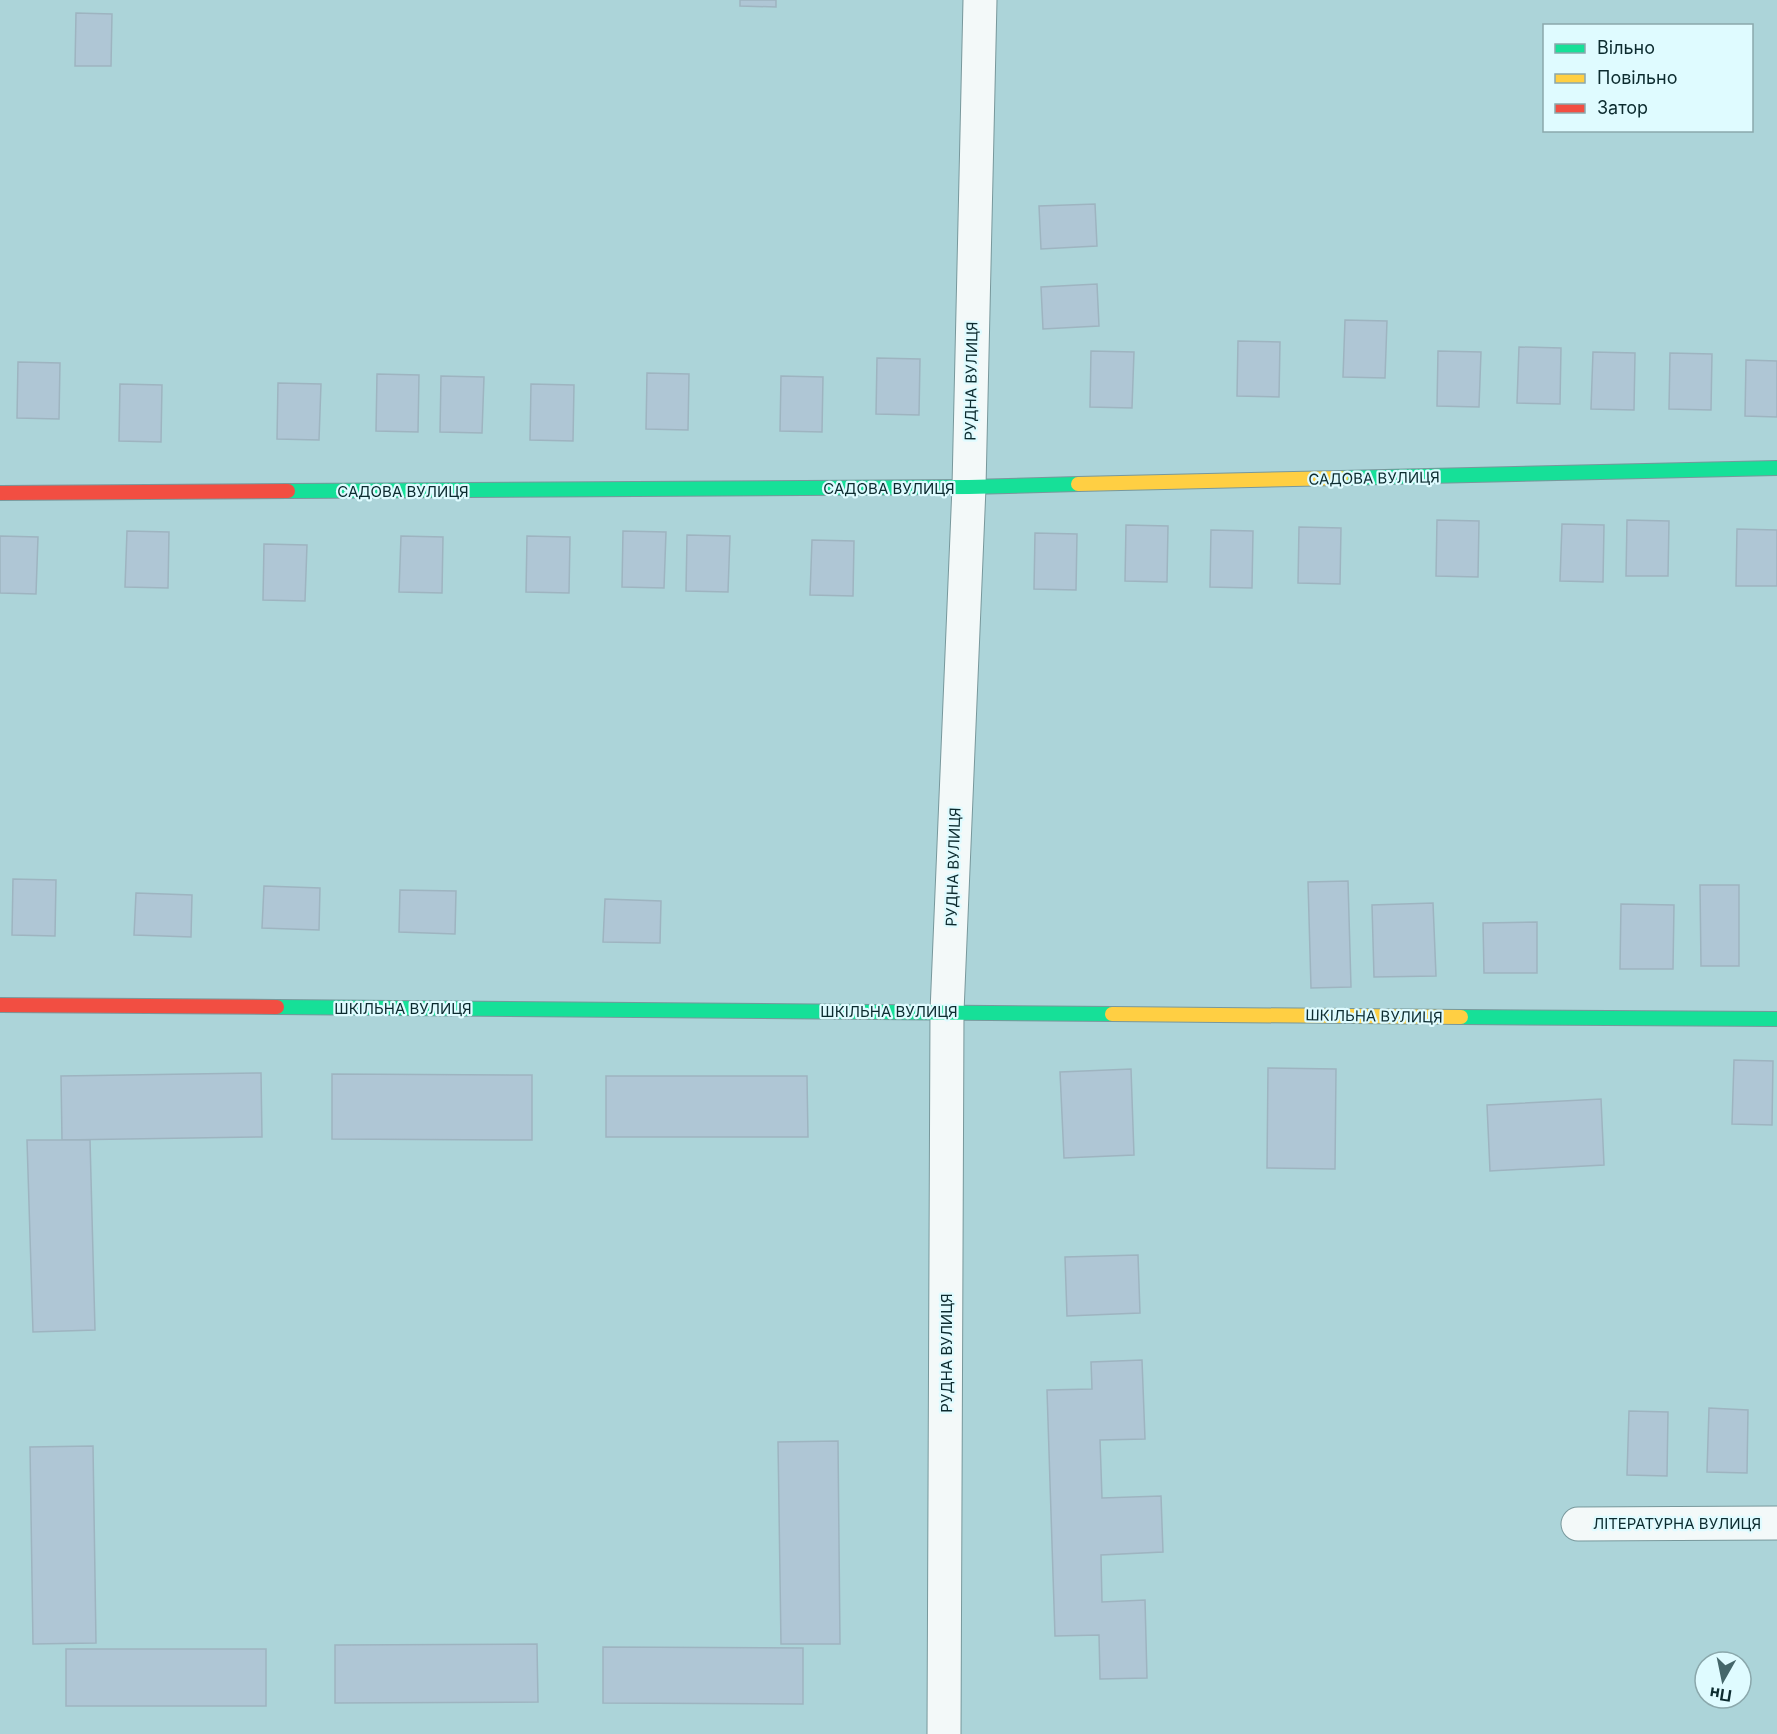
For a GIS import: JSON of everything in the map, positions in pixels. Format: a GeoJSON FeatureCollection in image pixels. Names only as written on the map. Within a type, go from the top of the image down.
{"type":"FeatureCollection","features":[{"type":"Feature","properties":{"kind":"street","name":"РУДНА ВУЛИЦЯ"},"geometry":{"type":"LineString","coordinates":[[944,1734],[947,1012],[969,488],[980,0]]}},
{"type":"Feature","properties":{"kind":"street","name":"САДОВА ВУЛИЦЯ"},"geometry":{"type":"LineString","coordinates":[[0,493],[969,488],[1777,468]]}},
{"type":"Feature","properties":{"kind":"street","name":"ШКІЛЬНА ВУЛИЦЯ"},"geometry":{"type":"LineString","coordinates":[[0,1005],[1777,1019]]}},
{"type":"Feature","properties":{"kind":"street","name":"ЛІТЕРАТУРНА ВУЛИЦЯ"},"geometry":{"type":"LineString","coordinates":[[1578,1524],[1777,1523]]}},
{"type":"Feature","properties":{"kind":"building"},"geometry":{"type":"Polygon","coordinates":[[[740,0],[776,0],[776,7],[740,6],[740,0]]]}},
{"type":"Feature","properties":{"kind":"building"},"geometry":{"type":"Polygon","coordinates":[[[76,13],[112,14],[111,66],[75,66],[76,13]]]}},
{"type":"Feature","properties":{"kind":"building"},"geometry":{"type":"Polygon","coordinates":[[[1095,204],[1097,246],[1041,249],[1039,206],[1095,204]]]}},
{"type":"Feature","properties":{"kind":"building"},"geometry":{"type":"Polygon","coordinates":[[[1097,284],[1099,326],[1043,329],[1041,287],[1097,284]]]}},
{"type":"Feature","properties":{"kind":"building"},"geometry":{"type":"Polygon","coordinates":[[[1345,320],[1387,321],[1385,378],[1343,377],[1345,320]]]}},
{"type":"Feature","properties":{"kind":"building"},"geometry":{"type":"Polygon","coordinates":[[[1238,341],[1280,342],[1279,397],[1237,396],[1238,341]]]}},
{"type":"Feature","properties":{"kind":"building"},"geometry":{"type":"Polygon","coordinates":[[[1519,347],[1561,348],[1560,404],[1517,403],[1519,347]]]}},
{"type":"Feature","properties":{"kind":"building"},"geometry":{"type":"Polygon","coordinates":[[[1091,351],[1134,352],[1132,408],[1090,407],[1091,351]]]}},
{"type":"Feature","properties":{"kind":"building"},"geometry":{"type":"Polygon","coordinates":[[[1438,351],[1481,352],[1479,407],[1437,406],[1438,351]]]}},
{"type":"Feature","properties":{"kind":"building"},"geometry":{"type":"Polygon","coordinates":[[[1593,352],[1635,353],[1634,410],[1591,409],[1593,352]]]}},
{"type":"Feature","properties":{"kind":"building"},"geometry":{"type":"Polygon","coordinates":[[[1670,353],[1712,354],[1711,410],[1669,409],[1670,353]]]}},
{"type":"Feature","properties":{"kind":"building"},"geometry":{"type":"Polygon","coordinates":[[[877,358],[920,359],[919,415],[876,414],[877,358]]]}},
{"type":"Feature","properties":{"kind":"building"},"geometry":{"type":"Polygon","coordinates":[[[1746,360],[1777,361],[1777,417],[1745,416],[1746,360]]]}},
{"type":"Feature","properties":{"kind":"building"},"geometry":{"type":"Polygon","coordinates":[[[18,362],[60,363],[59,419],[17,418],[18,362]]]}},
{"type":"Feature","properties":{"kind":"building"},"geometry":{"type":"Polygon","coordinates":[[[647,373],[689,374],[688,430],[646,429],[647,373]]]}},
{"type":"Feature","properties":{"kind":"building"},"geometry":{"type":"Polygon","coordinates":[[[377,374],[419,375],[418,432],[376,431],[377,374]]]}},
{"type":"Feature","properties":{"kind":"building"},"geometry":{"type":"Polygon","coordinates":[[[441,376],[484,377],[482,433],[440,432],[441,376]]]}},
{"type":"Feature","properties":{"kind":"building"},"geometry":{"type":"Polygon","coordinates":[[[781,376],[823,377],[822,432],[780,431],[781,376]]]}},
{"type":"Feature","properties":{"kind":"building"},"geometry":{"type":"Polygon","coordinates":[[[278,383],[321,384],[319,440],[277,439],[278,383]]]}},
{"type":"Feature","properties":{"kind":"building"},"geometry":{"type":"Polygon","coordinates":[[[120,384],[162,385],[161,442],[119,441],[120,384]]]}},
{"type":"Feature","properties":{"kind":"building"},"geometry":{"type":"Polygon","coordinates":[[[531,384],[574,385],[573,441],[530,440],[531,384]]]}},
{"type":"Feature","properties":{"kind":"building"},"geometry":{"type":"Polygon","coordinates":[[[1437,520],[1479,521],[1478,577],[1436,576],[1437,520]]]}},
{"type":"Feature","properties":{"kind":"building"},"geometry":{"type":"Polygon","coordinates":[[[1627,520],[1669,521],[1668,576],[1626,576],[1627,520]]]}},
{"type":"Feature","properties":{"kind":"building"},"geometry":{"type":"Polygon","coordinates":[[[1562,524],[1604,525],[1603,582],[1560,581],[1562,524]]]}},
{"type":"Feature","properties":{"kind":"building"},"geometry":{"type":"Polygon","coordinates":[[[1126,525],[1168,526],[1167,582],[1125,581],[1126,525]]]}},
{"type":"Feature","properties":{"kind":"building"},"geometry":{"type":"Polygon","coordinates":[[[1299,527],[1341,528],[1340,584],[1298,583],[1299,527]]]}},
{"type":"Feature","properties":{"kind":"building"},"geometry":{"type":"Polygon","coordinates":[[[1737,529],[1777,530],[1777,586],[1736,586],[1737,529]]]}},
{"type":"Feature","properties":{"kind":"building"},"geometry":{"type":"Polygon","coordinates":[[[1211,530],[1253,531],[1252,588],[1210,587],[1211,530]]]}},
{"type":"Feature","properties":{"kind":"building"},"geometry":{"type":"Polygon","coordinates":[[[127,531],[169,532],[168,588],[125,587],[127,531]]]}},
{"type":"Feature","properties":{"kind":"building"},"geometry":{"type":"Polygon","coordinates":[[[623,531],[666,532],[664,588],[622,587],[623,531]]]}},
{"type":"Feature","properties":{"kind":"building"},"geometry":{"type":"Polygon","coordinates":[[[1035,533],[1077,534],[1076,590],[1034,589],[1035,533]]]}},
{"type":"Feature","properties":{"kind":"building"},"geometry":{"type":"Polygon","coordinates":[[[687,535],[730,536],[728,592],[686,591],[687,535]]]}},
{"type":"Feature","properties":{"kind":"building"},"geometry":{"type":"Polygon","coordinates":[[[0,536],[38,537],[36,594],[0,593],[0,536]]]}},
{"type":"Feature","properties":{"kind":"building"},"geometry":{"type":"Polygon","coordinates":[[[401,536],[443,537],[442,593],[399,592],[401,536]]]}},
{"type":"Feature","properties":{"kind":"building"},"geometry":{"type":"Polygon","coordinates":[[[527,536],[570,537],[569,593],[526,592],[527,536]]]}},
{"type":"Feature","properties":{"kind":"building"},"geometry":{"type":"Polygon","coordinates":[[[812,540],[854,541],[853,596],[810,595],[812,540]]]}},
{"type":"Feature","properties":{"kind":"building"},"geometry":{"type":"Polygon","coordinates":[[[264,544],[307,545],[305,601],[263,600],[264,544]]]}},
{"type":"Feature","properties":{"kind":"building"},"geometry":{"type":"Polygon","coordinates":[[[13,879],[56,880],[55,936],[12,935],[13,879]]]}},
{"type":"Feature","properties":{"kind":"building"},"geometry":{"type":"Polygon","coordinates":[[[1348,881],[1351,987],[1311,988],[1308,882],[1348,881]]]}},
{"type":"Feature","properties":{"kind":"building"},"geometry":{"type":"Polygon","coordinates":[[[1700,885],[1739,885],[1739,966],[1701,966],[1700,885]]]}},
{"type":"Feature","properties":{"kind":"building"},"geometry":{"type":"Polygon","coordinates":[[[264,886],[320,888],[319,930],[262,928],[264,886]]]}},
{"type":"Feature","properties":{"kind":"building"},"geometry":{"type":"Polygon","coordinates":[[[400,890],[456,891],[455,934],[399,932],[400,890]]]}},
{"type":"Feature","properties":{"kind":"building"},"geometry":{"type":"Polygon","coordinates":[[[136,893],[192,895],[191,937],[134,935],[136,893]]]}},
{"type":"Feature","properties":{"kind":"building"},"geometry":{"type":"Polygon","coordinates":[[[605,899],[661,901],[660,943],[603,942],[605,899]]]}},
{"type":"Feature","properties":{"kind":"building"},"geometry":{"type":"Polygon","coordinates":[[[1433,903],[1436,976],[1374,977],[1372,905],[1433,903]]]}},
{"type":"Feature","properties":{"kind":"building"},"geometry":{"type":"Polygon","coordinates":[[[1621,904],[1674,905],[1673,969],[1620,969],[1621,904]]]}},
{"type":"Feature","properties":{"kind":"building"},"geometry":{"type":"Polygon","coordinates":[[[1537,922],[1537,973],[1484,973],[1483,923],[1537,922]]]}},
{"type":"Feature","properties":{"kind":"building"},"geometry":{"type":"Polygon","coordinates":[[[1734,1060],[1773,1061],[1772,1125],[1732,1124],[1734,1060]]]}},
{"type":"Feature","properties":{"kind":"building"},"geometry":{"type":"Polygon","coordinates":[[[1268,1068],[1336,1069],[1335,1169],[1267,1168],[1268,1068]]]}},
{"type":"Feature","properties":{"kind":"building"},"geometry":{"type":"Polygon","coordinates":[[[1131,1069],[1134,1155],[1064,1158],[1060,1072],[1131,1069]]]}},
{"type":"Feature","properties":{"kind":"building"},"geometry":{"type":"Polygon","coordinates":[[[261,1073],[262,1137],[62,1140],[61,1076],[261,1073]]]}},
{"type":"Feature","properties":{"kind":"building"},"geometry":{"type":"Polygon","coordinates":[[[332,1074],[532,1075],[532,1140],[332,1139],[332,1074]]]}},
{"type":"Feature","properties":{"kind":"building"},"geometry":{"type":"Polygon","coordinates":[[[606,1076],[807,1076],[808,1137],[606,1137],[606,1076]]]}},
{"type":"Feature","properties":{"kind":"building"},"geometry":{"type":"Polygon","coordinates":[[[1601,1099],[1604,1165],[1490,1171],[1487,1105],[1601,1099]]]}},
{"type":"Feature","properties":{"kind":"building"},"geometry":{"type":"Polygon","coordinates":[[[27,1140],[90,1140],[95,1330],[33,1332],[27,1140]]]}},
{"type":"Feature","properties":{"kind":"building"},"geometry":{"type":"Polygon","coordinates":[[[1138,1255],[1140,1313],[1067,1316],[1065,1257],[1138,1255]]]}},
{"type":"Feature","properties":{"kind":"building"},"geometry":{"type":"Polygon","coordinates":[[[1142,1360],[1145,1439],[1100,1440],[1102,1498],[1161,1496],[1163,1552],[1101,1555],[1102,1602],[1145,1600],[1147,1678],[1100,1679],[1099,1635],[1055,1636],[1047,1390],[1092,1389],[1091,1362],[1142,1360]]]}},
{"type":"Feature","properties":{"kind":"building"},"geometry":{"type":"Polygon","coordinates":[[[1709,1408],[1748,1410],[1747,1473],[1707,1472],[1709,1408]]]}},
{"type":"Feature","properties":{"kind":"building"},"geometry":{"type":"Polygon","coordinates":[[[1629,1411],[1668,1412],[1667,1476],[1627,1475],[1629,1411]]]}},
{"type":"Feature","properties":{"kind":"building"},"geometry":{"type":"Polygon","coordinates":[[[838,1441],[840,1644],[781,1644],[778,1442],[838,1441]]]}},
{"type":"Feature","properties":{"kind":"building"},"geometry":{"type":"Polygon","coordinates":[[[93,1446],[96,1643],[33,1644],[30,1447],[93,1446]]]}},
{"type":"Feature","properties":{"kind":"building"},"geometry":{"type":"Polygon","coordinates":[[[537,1644],[538,1702],[335,1703],[335,1645],[537,1644]]]}},
{"type":"Feature","properties":{"kind":"building"},"geometry":{"type":"Polygon","coordinates":[[[603,1647],[803,1648],[803,1704],[603,1703],[603,1647]]]}},
{"type":"Feature","properties":{"kind":"building"},"geometry":{"type":"Polygon","coordinates":[[[66,1649],[266,1649],[266,1706],[66,1706],[66,1649]]]}},
{"type":"Feature","properties":{"kind":"traffic: fast"},"geometry":{"type":"LineString","coordinates":[[1341,478],[1777,468]]}},
{"type":"Feature","properties":{"kind":"traffic: fast"},"geometry":{"type":"LineString","coordinates":[[288,491],[969,487],[1078,484]]}},
{"type":"Feature","properties":{"kind":"traffic: fast"},"geometry":{"type":"LineString","coordinates":[[277,1007],[1112,1014]]}},
{"type":"Feature","properties":{"kind":"traffic: fast"},"geometry":{"type":"LineString","coordinates":[[1461,1017],[1777,1019]]}},
{"type":"Feature","properties":{"kind":"traffic: slow"},"geometry":{"type":"LineString","coordinates":[[1078,484],[1341,478]]}},
{"type":"Feature","properties":{"kind":"traffic: slow"},"geometry":{"type":"LineString","coordinates":[[1112,1014],[1461,1017]]}},
{"type":"Feature","properties":{"kind":"traffic: jam"},"geometry":{"type":"LineString","coordinates":[[0,493],[288,491]]}},
{"type":"Feature","properties":{"kind":"traffic: jam"},"geometry":{"type":"LineString","coordinates":[[0,1005],[277,1007]]}}]}
